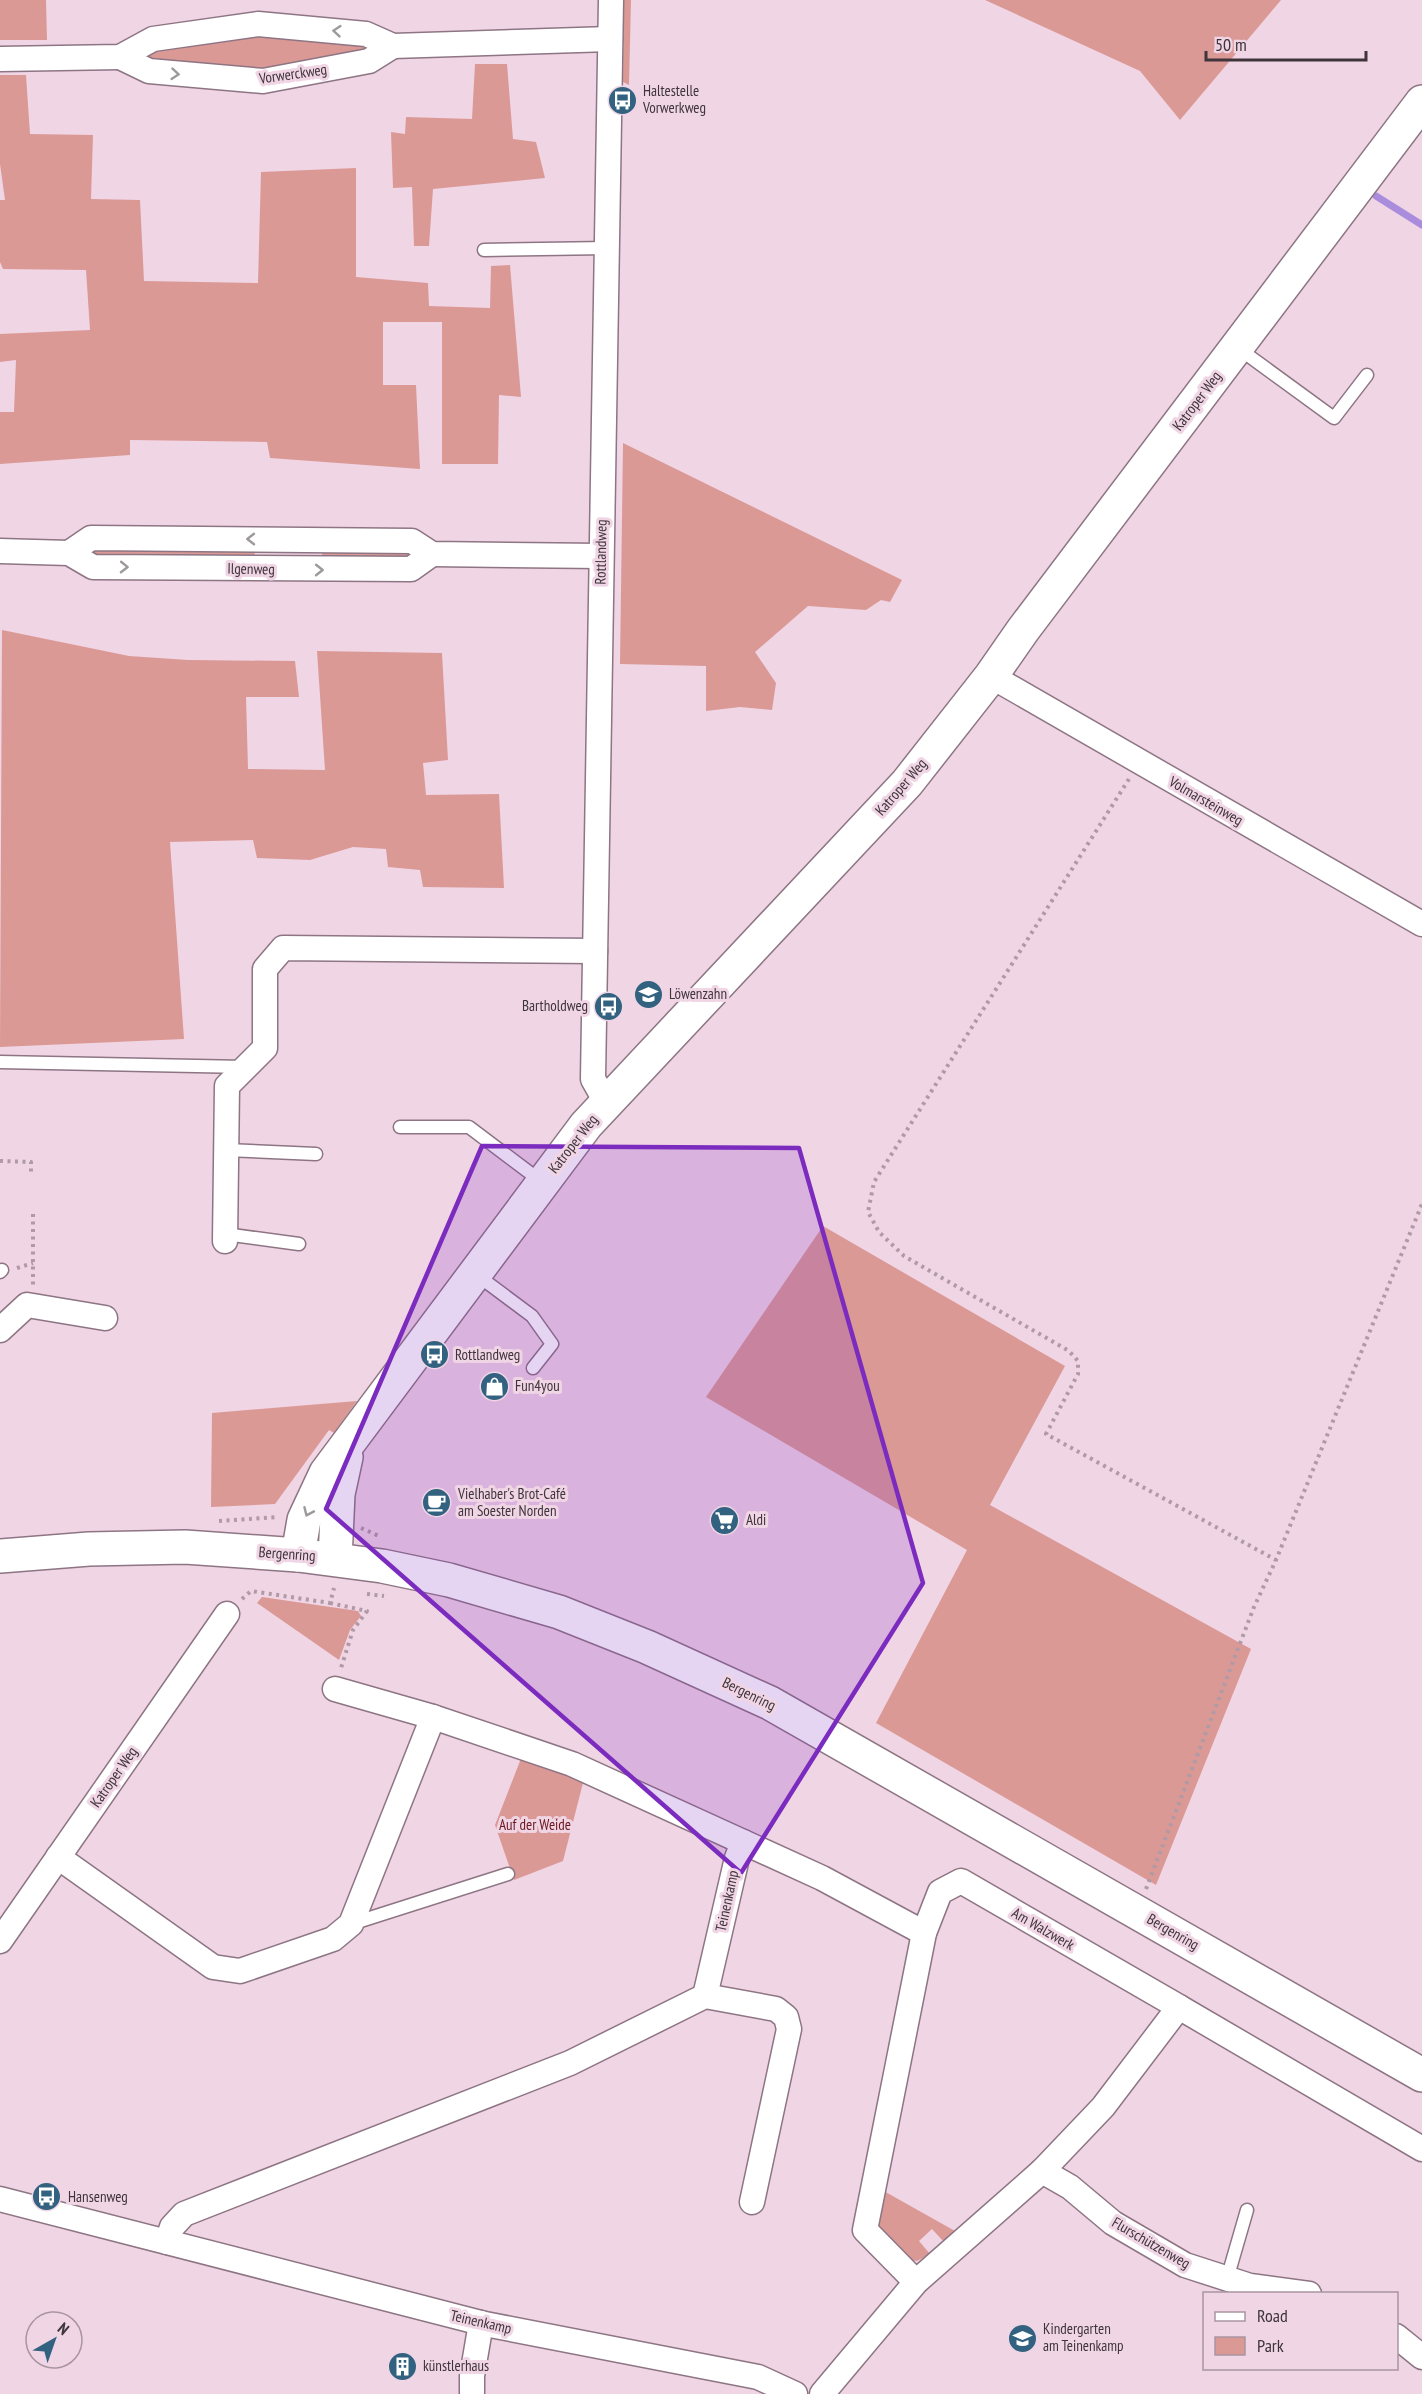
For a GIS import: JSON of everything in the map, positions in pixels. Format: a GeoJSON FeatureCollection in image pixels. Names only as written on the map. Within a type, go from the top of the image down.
{"type":"FeatureCollection","features":[{"type":"Feature","properties":{"kind":"street","name":"Rottlandweg"},"geometry":{"type":"LineString","coordinates":[[606,1102],[593,1079],[611,0]]}},
{"type":"Feature","properties":{"kind":"street","name":"Vorwerckweg"},"geometry":{"type":"LineString","coordinates":[[0,59],[120,57],[153,39],[258,24],[366,34],[393,46],[610,39]]}},
{"type":"Feature","properties":{"kind":"street","name":"Vorwerckweg"},"geometry":{"type":"LineString","coordinates":[[120,57],[149,72],[263,81],[369,61],[393,46]]}},
{"type":"Feature","properties":{"kind":"street","name":"Katroper Weg"},"geometry":{"type":"LineString","coordinates":[[298,1555],[304,1520],[326,1473],[543,1183],[606,1102],[907,783],[991,676],[1023,630],[1422,102]]}},
{"type":"Feature","properties":{"kind":"street","name":"Ilgenweg"},"geometry":{"type":"LineString","coordinates":[[0,552],[69,553],[93,567],[308,570],[411,569],[432,554],[601,556]]}},
{"type":"Feature","properties":{"kind":"street","name":"Volmarsteinweg"},"geometry":{"type":"LineString","coordinates":[[991,676],[1422,924]]}},
{"type":"Feature","properties":{"kind":"street"},"geometry":{"type":"LineString","coordinates":[[225,1237],[227,1086],[265,1048],[265,969],[283,948],[595,951]]}},
{"type":"Feature","properties":{"kind":"street"},"geometry":{"type":"LineString","coordinates":[[0,1330],[27,1305],[105,1318]]}},
{"type":"Feature","properties":{"kind":"street","name":"Katroper Weg"},"geometry":{"type":"LineString","coordinates":[[331,1577],[338,1494],[348,1444]]}},
{"type":"Feature","properties":{"kind":"street","name":"Bergenring"},"geometry":{"type":"LineString","coordinates":[[0,1556],[89,1549],[185,1547],[298,1555],[331,1577],[448,1580],[559,1612],[647,1647],[770,1703],[1422,2074]]}},
{"type":"Feature","properties":{"kind":"street","name":"Katroper Weg"},"geometry":{"type":"LineString","coordinates":[[0,1941],[227,1614]]}},
{"type":"Feature","properties":{"kind":"street"},"geometry":{"type":"LineString","coordinates":[[335,1689],[433,1717],[572,1764],[835,1884],[924,1933]]}},
{"type":"Feature","properties":{"kind":"street"},"geometry":{"type":"LineString","coordinates":[[58,1857],[213,1967],[240,1971],[333,1939],[351,1924],[433,1717]]}},
{"type":"Feature","properties":{"kind":"street","name":"Teinenkamp"},"geometry":{"type":"LineString","coordinates":[[705,1996],[737,1858],[743,1842]]}},
{"type":"Feature","properties":{"kind":"street","name":"Am Walzwerk"},"geometry":{"type":"LineString","coordinates":[[916,2282],[865,2229],[924,1933],[940,1892],[961,1881],[1179,2007]]}},
{"type":"Feature","properties":{"kind":"street"},"geometry":{"type":"LineString","coordinates":[[167,2242],[172,2227],[184,2214],[570,2063],[705,1996],[776,2009],[786,2017],[789,2030],[752,2202]]}},
{"type":"Feature","properties":{"kind":"street"},"geometry":{"type":"LineString","coordinates":[[822,2394],[916,2282],[1042,2171],[1103,2107],[1179,2007],[1422,2149]]}},
{"type":"Feature","properties":{"kind":"street","name":"Flurschützenweg"},"geometry":{"type":"LineString","coordinates":[[1042,2171],[1070,2187],[1113,2223],[1185,2265],[1250,2286],[1294,2292]]}},
{"type":"Feature","properties":{"kind":"street","name":"Teinenkamp"},"geometry":{"type":"LineString","coordinates":[[0,2199],[481,2323],[758,2378],[795,2394]]}},
{"type":"Feature","properties":{"kind":"street"},"geometry":{"type":"LineString","coordinates":[[472,2394],[472,2376],[481,2323]]}},
{"type":"Feature","properties":{"kind":"street"},"geometry":{"type":"LineString","coordinates":[[1398,2338],[1422,2357]]}},
{"type":"Feature","properties":{"kind":"lane"},"geometry":{"type":"LineString","coordinates":[[484,250],[607,248]]}},
{"type":"Feature","properties":{"kind":"lane"},"geometry":{"type":"LineString","coordinates":[[1237,347],[1334,418],[1367,375]]}},
{"type":"Feature","properties":{"kind":"lane"},"geometry":{"type":"LineString","coordinates":[[0,1062],[246,1067]]}},
{"type":"Feature","properties":{"kind":"lane"},"geometry":{"type":"LineString","coordinates":[[400,1127],[469,1127],[543,1183]]}},
{"type":"Feature","properties":{"kind":"lane"},"geometry":{"type":"LineString","coordinates":[[226,1150],[316,1154]]}},
{"type":"Feature","properties":{"kind":"lane"},"geometry":{"type":"LineString","coordinates":[[225,1237],[299,1244]]}},
{"type":"Feature","properties":{"kind":"lane"},"geometry":{"type":"LineString","coordinates":[[476,1274],[532,1316],[552,1344],[533,1368]]}},
{"type":"Feature","properties":{"kind":"lane"},"geometry":{"type":"LineString","coordinates":[[351,1924],[508,1874]]}},
{"type":"Feature","properties":{"kind":"lane"},"geometry":{"type":"LineString","coordinates":[[1227,2279],[1246,2210]]}},
{"type":"Feature","properties":{"kind":"path"},"geometry":{"type":"LineString","coordinates":[[1139,762],[874,1182],[868,1212],[879,1232],[904,1256],[1069,1351],[1078,1361],[1078,1374],[1046,1434],[1276,1560]]}},
{"type":"Feature","properties":{"kind":"path"},"geometry":{"type":"LineString","coordinates":[[0,1161],[32,1162],[32,1172]]}},
{"type":"Feature","properties":{"kind":"path"},"geometry":{"type":"LineString","coordinates":[[1145,1893],[1254,1607],[1276,1560],[1422,1204]]}},
{"type":"Feature","properties":{"kind":"path"},"geometry":{"type":"LineString","coordinates":[[33,1214],[33,1306]]}},
{"type":"Feature","properties":{"kind":"path"},"geometry":{"type":"LineString","coordinates":[[331,1577],[345,1590]]}},
{"type":"Feature","properties":{"kind":"path"},"geometry":{"type":"LineString","coordinates":[[330,1603],[331,1577]]}},
{"type":"Feature","properties":{"kind":"path"},"geometry":{"type":"LineString","coordinates":[[227,1614],[251,1590],[367,1611],[353,1629],[335,1689]]}},
{"type":"Feature","properties":{"kind":"path"},"geometry":{"type":"LineString","coordinates":[[366,1593],[388,1597]]}},
{"type":"Feature","properties":{"kind":"highlighted area"},"geometry":{"type":"Polygon","coordinates":[[[482,1146],[799,1148],[923,1583],[741,1873],[326,1509],[482,1146]]]}},
{"type":"Feature","properties":{"kind":"green space"},"geometry":{"type":"Polygon","coordinates":[[[0,0],[46,0],[47,40],[0,40],[0,0]]]}},
{"type":"Feature","properties":{"kind":"green space"},"geometry":{"type":"Polygon","coordinates":[[[624,0],[631,0],[629,85],[623,82],[624,0]]]}},
{"type":"Feature","properties":{"kind":"green space"},"geometry":{"type":"Polygon","coordinates":[[[985,0],[1281,0],[1180,120],[1140,71],[985,0]]]}},
{"type":"Feature","properties":{"kind":"green space"},"geometry":{"type":"Polygon","coordinates":[[[258,31],[362,39],[372,51],[250,72],[143,63],[139,52],[258,31]]]}},
{"type":"Feature","properties":{"kind":"green space"},"geometry":{"type":"Polygon","coordinates":[[[475,64],[507,64],[513,139],[536,142],[545,178],[433,189],[429,246],[414,246],[412,187],[393,188],[391,132],[405,134],[406,117],[472,119],[475,64]]]}},
{"type":"Feature","properties":{"kind":"green space"},"geometry":{"type":"Polygon","coordinates":[[[0,75],[26,75],[30,134],[93,135],[91,199],[140,200],[144,281],[258,283],[261,172],[356,168],[356,277],[428,283],[429,306],[490,308],[491,266],[510,265],[521,397],[499,395],[498,464],[442,464],[442,322],[383,322],[383,385],[416,385],[420,469],[270,458],[267,442],[130,440],[130,455],[0,464],[0,412],[14,412],[16,360],[0,362],[0,334],[90,330],[86,270],[3,269],[0,262],[0,200],[5,200],[0,164],[0,75]]]}},
{"type":"Feature","properties":{"kind":"green space"},"geometry":{"type":"Polygon","coordinates":[[[623,443],[902,580],[890,602],[881,600],[866,610],[808,606],[755,652],[776,683],[772,710],[740,707],[706,711],[706,666],[620,664],[623,443]]]}},
{"type":"Feature","properties":{"kind":"green space"},"geometry":{"type":"Polygon","coordinates":[[[100,547],[256,550],[253,559],[95,556],[95,551],[100,547]]]}},
{"type":"Feature","properties":{"kind":"green space"},"geometry":{"type":"Polygon","coordinates":[[[323,550],[408,551],[409,556],[405,559],[328,559],[322,555],[323,550]]]}},
{"type":"Feature","properties":{"kind":"green space"},"geometry":{"type":"Polygon","coordinates":[[[2,630],[129,656],[188,660],[295,661],[299,697],[246,697],[248,769],[325,770],[317,651],[442,653],[448,760],[423,763],[426,795],[499,794],[504,888],[423,887],[420,870],[388,867],[386,849],[353,847],[310,860],[257,858],[253,840],[170,842],[184,1039],[0,1047],[2,630]]]}},
{"type":"Feature","properties":{"kind":"green space"},"geometry":{"type":"Polygon","coordinates":[[[823,1226],[1065,1366],[990,1505],[1251,1649],[1156,1885],[876,1723],[967,1550],[706,1397],[823,1226]]]}},
{"type":"Feature","properties":{"kind":"green space"},"geometry":{"type":"Polygon","coordinates":[[[357,1401],[334,1433],[329,1430],[275,1504],[211,1507],[212,1413],[357,1401]]]}},
{"type":"Feature","properties":{"kind":"green space"},"geometry":{"type":"Polygon","coordinates":[[[262,1597],[358,1611],[361,1616],[350,1630],[339,1660],[257,1603],[262,1597]]]}},
{"type":"Feature","properties":{"kind":"green space","name":"Auf der Weide"},"geometry":{"type":"Polygon","coordinates":[[[522,1756],[584,1779],[563,1861],[514,1880],[495,1825],[522,1756]]]}},
{"type":"Feature","properties":{"kind":"green space"},"geometry":{"type":"Polygon","coordinates":[[[882,2190],[955,2231],[944,2242],[932,2229],[919,2241],[930,2254],[917,2261],[906,2259],[875,2223],[882,2190]]]}},
{"type":"Feature","properties":{"kind":"waterway"},"geometry":{"type":"LineString","coordinates":[[1376,196],[1422,225]]}},
{"type":"Feature","properties":{"kind":"place","name":"Haltestelle Vorwerkweg"},"geometry":{"type":"Point","coordinates":[622,100]}},
{"type":"Feature","properties":{"kind":"place","name":"Löwenzahn"},"geometry":{"type":"Point","coordinates":[648,994]}},
{"type":"Feature","properties":{"kind":"place","name":"Bartholdweg"},"geometry":{"type":"Point","coordinates":[609,1006]}},
{"type":"Feature","properties":{"kind":"place","name":"Rottlandweg"},"geometry":{"type":"Point","coordinates":[434,1355]}},
{"type":"Feature","properties":{"kind":"place","name":"Fun4you"},"geometry":{"type":"Point","coordinates":[494,1386]}},
{"type":"Feature","properties":{"kind":"place","name":"Vielhaber's Brot-Café am Soester Norden"},"geometry":{"type":"Point","coordinates":[437,1503]}},
{"type":"Feature","properties":{"kind":"place","name":"Aldi"},"geometry":{"type":"Point","coordinates":[725,1520]}},
{"type":"Feature","properties":{"kind":"place","name":"Hansenweg"},"geometry":{"type":"Point","coordinates":[47,2197]}},
{"type":"Feature","properties":{"kind":"place","name":"Kindergarten am Teinenkamp"},"geometry":{"type":"Point","coordinates":[1022,2338]}},
{"type":"Feature","properties":{"kind":"place","name":"künstlerhaus"},"geometry":{"type":"Point","coordinates":[402,2366]}}]}
